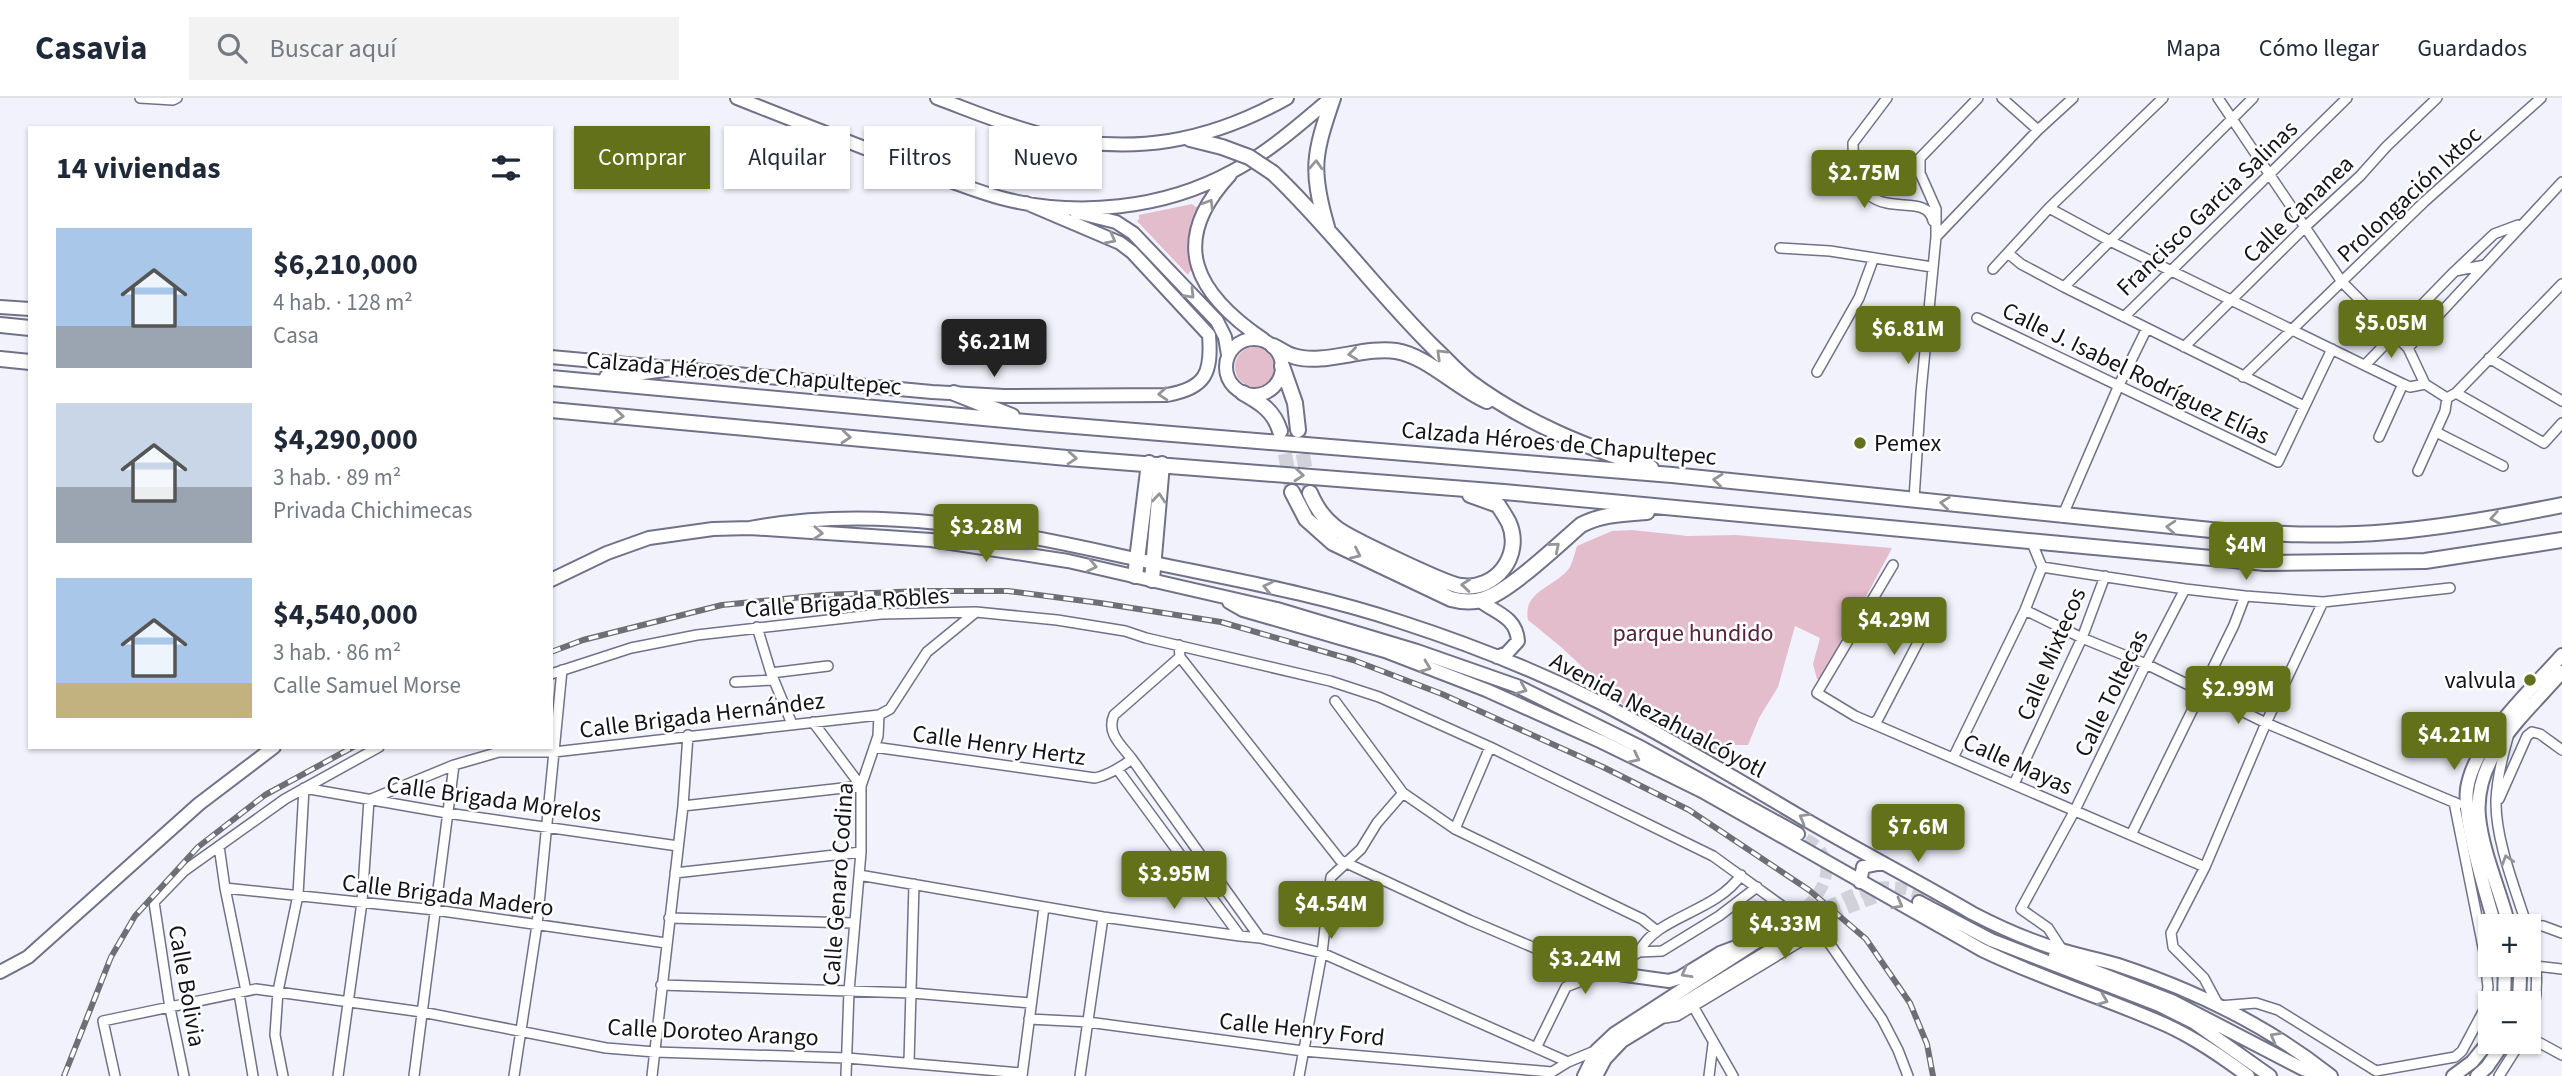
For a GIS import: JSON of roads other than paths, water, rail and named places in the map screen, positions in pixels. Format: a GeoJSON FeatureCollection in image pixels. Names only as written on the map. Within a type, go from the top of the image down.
{"type":"FeatureCollection","features":[{"type":"Feature","properties":{"kind":"main road"},"geometry":{"type":"LineString","coordinates":[[553,357],[1004,396],[1167,395],[1189,391],[1204,376],[1209,367],[1209,335],[1132,252],[1108,236],[1026,203],[972,189],[737,98]]}},
{"type":"Feature","properties":{"kind":"main road"},"geometry":{"type":"LineString","coordinates":[[759,98],[795,121]]}},
{"type":"Feature","properties":{"kind":"main road"},"geometry":{"type":"LineString","coordinates":[[937,98],[1021,128],[1068,140],[1136,144],[1191,139],[1233,125],[1287,98]]}},
{"type":"Feature","properties":{"kind":"main road"},"geometry":{"type":"LineString","coordinates":[[1026,203],[1108,207],[1142,204],[1180,194],[1238,168],[1266,150],[1332,98]]}},
{"type":"Feature","properties":{"kind":"main road"},"geometry":{"type":"LineString","coordinates":[[1329,232],[1314,174],[1320,137],[1332,98]]}},
{"type":"Feature","properties":{"kind":"main road"},"geometry":{"type":"LineString","coordinates":[[1191,139],[1222,146],[1249,157],[1273,173],[1329,232],[1406,321],[1468,381],[1526,419]]}},
{"type":"Feature","properties":{"kind":"main road"},"geometry":{"type":"LineString","coordinates":[[1238,168],[1219,188],[1200,219],[1195,239],[1196,260],[1201,277],[1237,321],[1295,357],[1396,351],[1416,357],[1469,393],[1596,450],[1672,475]]}},
{"type":"Feature","properties":{"kind":"main road"},"geometry":{"type":"LineString","coordinates":[[1055,206],[1116,222],[1133,233],[1217,321],[1225,337],[1228,378],[1234,387],[1262,404],[1276,417],[1280,431]]}},
{"type":"Feature","properties":{"kind":"main road"},"geometry":{"type":"LineString","coordinates":[[0,307],[28,309]]}},
{"type":"Feature","properties":{"kind":"main road"},"geometry":{"type":"LineString","coordinates":[[1,325],[28,328]]}},
{"type":"Feature","properties":{"kind":"main road"},"geometry":{"type":"LineString","coordinates":[[1209,367],[1228,356],[1243,341],[1269,343],[1282,359],[1281,376],[1270,390],[1252,395],[1243,393]]}},
{"type":"Feature","properties":{"kind":"main road"},"geometry":{"type":"LineString","coordinates":[[0,359],[28,362]]}},
{"type":"Feature","properties":{"kind":"main road"},"geometry":{"type":"LineString","coordinates":[[1282,366],[1294,403],[1298,430]]}},
{"type":"Feature","properties":{"kind":"main road"},"geometry":{"type":"LineString","coordinates":[[583,381],[672,368]]}},
{"type":"Feature","properties":{"kind":"main road","name":"Calzada Héroes de Chapultepec"},"geometry":{"type":"LineString","coordinates":[[553,378],[1026,422],[1672,475],[2062,517],[2272,534],[2386,532],[2488,520],[2562,505]]}},
{"type":"Feature","properties":{"kind":"main road"},"geometry":{"type":"LineString","coordinates":[[954,393],[1026,422]]}},
{"type":"Feature","properties":{"kind":"main road"},"geometry":{"type":"LineString","coordinates":[[553,410],[1703,510],[2265,563],[2425,561],[2562,540]]}},
{"type":"Feature","properties":{"kind":"main road"},"geometry":{"type":"LineString","coordinates":[[1135,576],[1156,464]]}},
{"type":"Feature","properties":{"kind":"main road"},"geometry":{"type":"LineString","coordinates":[[1152,580],[1155,562],[1156,464]]}},
{"type":"Feature","properties":{"kind":"main road"},"geometry":{"type":"LineString","coordinates":[[1310,493],[1323,516],[1340,531],[1460,586],[1480,586],[1496,579],[1508,563],[1512,541],[1510,525],[1498,505],[1448,488]]}},
{"type":"Feature","properties":{"kind":"main road"},"geometry":{"type":"LineString","coordinates":[[1292,492],[1306,519],[1333,543],[1451,599],[1463,602],[1502,592],[1581,525],[1592,519],[1618,514],[1703,510]]}},
{"type":"Feature","properties":{"kind":"main road","name":"Avenida Nezahualcóyotl"},"geometry":{"type":"LineString","coordinates":[[750,528],[811,519],[924,521],[1006,532],[1196,571],[1351,607],[1399,621],[1497,657],[1601,704],[1998,926],[2063,951],[2127,968],[2172,984],[2219,1006],[2284,1042],[2328,1076]]}},
{"type":"Feature","properties":{"kind":"main road","name":"Avenida Nezahualcóyotl"},"geometry":{"type":"LineString","coordinates":[[553,579],[607,553],[649,538],[691,531],[750,528],[931,540],[1037,555],[1223,598],[1247,601],[1417,651],[1517,686],[1642,748],[1798,834]]}},
{"type":"Feature","properties":{"kind":"main road"},"geometry":{"type":"LineString","coordinates":[[1192,590],[1196,571]]}},
{"type":"Feature","properties":{"kind":"main road","name":"Avenida Nezahualcóyotl"},"geometry":{"type":"LineString","coordinates":[[1223,598],[1243,610],[1385,651],[1529,709],[1702,791],[1982,950],[2013,965],[2168,1026],[2205,1046],[2239,1074]]}},
{"type":"Feature","properties":{"kind":"main road"},"geometry":{"type":"LineString","coordinates":[[1479,600],[1502,613],[1516,629],[1518,641],[1507,653],[1497,657]]}},
{"type":"Feature","properties":{"kind":"main road"},"geometry":{"type":"LineString","coordinates":[[2492,914],[2467,808],[2471,774],[2484,745],[2562,654]]}},
{"type":"Feature","properties":{"kind":"main road"},"geometry":{"type":"LineString","coordinates":[[2506,914],[2482,829],[2479,806],[2481,782],[2486,767],[2510,732],[2562,672]]}},
{"type":"Feature","properties":{"kind":"main road"},"geometry":{"type":"LineString","coordinates":[[0,972],[29,957],[199,804],[271,749]]}},
{"type":"Feature","properties":{"kind":"main road"},"geometry":{"type":"LineString","coordinates":[[1831,864],[1842,864],[1847,857],[1847,851],[1840,839]]}},
{"type":"Feature","properties":{"kind":"main road"},"geometry":{"type":"LineString","coordinates":[[1860,881],[1861,872],[1866,865],[1883,863]]}},
{"type":"Feature","properties":{"kind":"main road","name":"Avenida Nezahualcóyotl"},"geometry":{"type":"LineString","coordinates":[[1934,900],[2018,943],[2172,1001],[2303,1069],[2328,1076]]}},
{"type":"Feature","properties":{"kind":"main road"},"geometry":{"type":"LineString","coordinates":[[1919,902],[2004,946],[2159,1005],[2194,1023],[2270,1076]]}},
{"type":"Feature","properties":{"kind":"main road"},"geometry":{"type":"LineString","coordinates":[[1604,972],[1669,981],[1679,978],[1720,953],[1787,928]]}},
{"type":"Feature","properties":{"kind":"main road"},"geometry":{"type":"LineString","coordinates":[[1596,1076],[1603,1051],[1652,1021],[1787,928]]}},
{"type":"Feature","properties":{"kind":"main road"},"geometry":{"type":"LineString","coordinates":[[1584,1076],[1620,1030],[1787,928]]}},
{"type":"Feature","properties":{"kind":"main road"},"geometry":{"type":"LineString","coordinates":[[2453,1076],[2479,1054]]}},
{"type":"Feature","properties":{"kind":"main road"},"geometry":{"type":"LineString","coordinates":[[2477,1076],[2496,1054]]}},
{"type":"Feature","properties":{"kind":"street"},"geometry":{"type":"LineString","coordinates":[[140,98],[177,98]]}},
{"type":"Feature","properties":{"kind":"street"},"geometry":{"type":"LineString","coordinates":[[1887,98],[1853,143],[1854,167],[1865,192],[1880,203],[1923,206],[1932,214],[1936,237]]}},
{"type":"Feature","properties":{"kind":"street"},"geometry":{"type":"LineString","coordinates":[[1914,499],[1936,237],[1936,209],[1920,173],[1920,158],[1978,98]]}},
{"type":"Feature","properties":{"kind":"street"},"geometry":{"type":"LineString","coordinates":[[2002,98],[2038,130]]}},
{"type":"Feature","properties":{"kind":"street"},"geometry":{"type":"LineString","coordinates":[[1936,237],[2038,130],[2073,98]]}},
{"type":"Feature","properties":{"kind":"street"},"geometry":{"type":"LineString","coordinates":[[1993,269],[2049,208],[2163,98]]}},
{"type":"Feature","properties":{"kind":"street"},"geometry":{"type":"LineString","coordinates":[[2218,98],[2342,282],[2409,347]]}},
{"type":"Feature","properties":{"kind":"street"},"geometry":{"type":"LineString","coordinates":[[2064,287],[2253,98]]}},
{"type":"Feature","properties":{"kind":"street","name":"Francisco Garcia Salinas"},"geometry":{"type":"LineString","coordinates":[[2124,317],[2347,98]]}},
{"type":"Feature","properties":{"kind":"street","name":"Calle Cananea"},"geometry":{"type":"LineString","coordinates":[[2184,347],[2437,98]]}},
{"type":"Feature","properties":{"kind":"street","name":"Prolongación Ixtoc"},"geometry":{"type":"LineString","coordinates":[[2243,377],[2424,201],[2535,100]]}},
{"type":"Feature","properties":{"kind":"street"},"geometry":{"type":"LineString","coordinates":[[2409,347],[2562,182]]}},
{"type":"Feature","properties":{"kind":"street"},"geometry":{"type":"LineString","coordinates":[[2049,208],[2110,241],[2234,299],[2410,387],[2426,384],[2455,392],[2544,443],[2562,423]]}},
{"type":"Feature","properties":{"kind":"street"},"geometry":{"type":"LineString","coordinates":[[2426,384],[2409,347],[2407,331],[2413,314],[2494,234],[2520,225]]}},
{"type":"Feature","properties":{"kind":"street"},"geometry":{"type":"LineString","coordinates":[[1780,248],[1830,251],[1873,260],[1932,267]]}},
{"type":"Feature","properties":{"kind":"street"},"geometry":{"type":"LineString","coordinates":[[2009,254],[2021,264],[2064,287],[2304,406],[2332,349]]}},
{"type":"Feature","properties":{"kind":"street"},"geometry":{"type":"LineString","coordinates":[[1817,372],[1859,298],[1873,260]]}},
{"type":"Feature","properties":{"kind":"street"},"geometry":{"type":"LineString","coordinates":[[2454,271],[2485,265]]}},
{"type":"Feature","properties":{"kind":"street"},"geometry":{"type":"LineString","coordinates":[[2418,471],[2455,392],[2562,284]]}},
{"type":"Feature","properties":{"kind":"street","name":"Calle J. Isabel Rodríguez Elías"},"geometry":{"type":"LineString","coordinates":[[1977,318],[2278,462],[2304,406]]}},
{"type":"Feature","properties":{"kind":"street"},"geometry":{"type":"LineString","coordinates":[[2062,517],[2119,385],[2147,328]]}},
{"type":"Feature","properties":{"kind":"street"},"geometry":{"type":"LineString","coordinates":[[2365,365],[2395,334]]}},
{"type":"Feature","properties":{"kind":"street"},"geometry":{"type":"LineString","coordinates":[[2489,358],[2562,401]]}},
{"type":"Feature","properties":{"kind":"street"},"geometry":{"type":"LineString","coordinates":[[2379,437],[2403,384]]}},
{"type":"Feature","properties":{"kind":"street"},"geometry":{"type":"LineString","coordinates":[[2436,432],[2503,467]]}},
{"type":"Feature","properties":{"kind":"street"},"geometry":{"type":"LineString","coordinates":[[1954,756],[2025,610],[2042,567],[2032,543]]}},
{"type":"Feature","properties":{"kind":"street","name":"Calle Mayas"},"geometry":{"type":"LineString","coordinates":[[1893,565],[1817,693],[1856,716],[1954,756],[2205,867]]}},
{"type":"Feature","properties":{"kind":"street"},"geometry":{"type":"LineString","coordinates":[[2042,567],[2245,597],[2323,601],[2450,588]]}},
{"type":"Feature","properties":{"kind":"street","name":"Calle Mixtecos"},"geometry":{"type":"LineString","coordinates":[[2014,784],[2082,638],[2105,576]]}},
{"type":"Feature","properties":{"kind":"street","name":"Calle Toltecas"},"geometry":{"type":"LineString","coordinates":[[2063,951],[2048,928],[2021,909],[2075,810],[2185,589]]}},
{"type":"Feature","properties":{"kind":"street"},"geometry":{"type":"LineString","coordinates":[[2131,835],[2202,692],[2245,597]]}},
{"type":"Feature","properties":{"kind":"street"},"geometry":{"type":"LineString","coordinates":[[2323,601],[2266,723],[2205,867],[2171,933],[2173,947],[2204,978],[2219,1006],[2256,1003],[2278,1010],[2376,1071],[2455,1057],[2462,1051],[2485,1008],[2488,987],[2484,952],[2454,802]]}},
{"type":"Feature","properties":{"kind":"street"},"geometry":{"type":"LineString","coordinates":[[1874,723],[1937,608]]}},
{"type":"Feature","properties":{"kind":"street"},"geometry":{"type":"LineString","coordinates":[[2025,610],[2082,638],[2146,664],[2266,723],[2467,808]]}},
{"type":"Feature","properties":{"kind":"street"},"geometry":{"type":"LineString","coordinates":[[879,715],[890,709],[927,652],[976,612]]}},
{"type":"Feature","properties":{"kind":"street","name":"Calle Brigada Robles"},"geometry":{"type":"LineString","coordinates":[[553,673],[631,648],[697,635],[881,614],[976,612],[1125,631],[1330,681],[1379,697],[1490,747],[1713,856],[1741,875],[1825,937],[1882,1019],[1908,1076]]}},
{"type":"Feature","properties":{"kind":"street"},"geometry":{"type":"LineString","coordinates":[[757,628],[792,724]]}},
{"type":"Feature","properties":{"kind":"street"},"geometry":{"type":"LineString","coordinates":[[1179,645],[1180,657],[1333,853],[1344,862],[1577,966],[1604,972]]}},
{"type":"Feature","properties":{"kind":"street"},"geometry":{"type":"LineString","coordinates":[[1180,657],[1124,704],[1112,718],[1112,734],[1260,938]]}},
{"type":"Feature","properties":{"kind":"street"},"geometry":{"type":"LineString","coordinates":[[735,682],[828,666]]}},
{"type":"Feature","properties":{"kind":"street"},"geometry":{"type":"LineString","coordinates":[[514,1076],[537,925],[562,670]]}},
{"type":"Feature","properties":{"kind":"street"},"geometry":{"type":"LineString","coordinates":[[1335,701],[1403,793],[1455,829],[1642,919],[1657,931]]}},
{"type":"Feature","properties":{"kind":"street","name":"Calle Brigada Hernández"},"geometry":{"type":"LineString","coordinates":[[369,800],[454,765],[499,752],[554,752],[879,715]]}},
{"type":"Feature","properties":{"kind":"street","name":"Calle Genaro Codina"},"geometry":{"type":"LineString","coordinates":[[846,1076],[849,991],[859,875],[861,786],[878,736],[879,715]]}},
{"type":"Feature","properties":{"kind":"street"},"geometry":{"type":"LineString","coordinates":[[813,722],[861,786]]}},
{"type":"Feature","properties":{"kind":"street"},"geometry":{"type":"LineString","coordinates":[[2510,732],[2499,771],[2496,804],[2502,843],[2523,914]]}},
{"type":"Feature","properties":{"kind":"street"},"geometry":{"type":"LineString","coordinates":[[2496,804],[2527,736],[2532,732],[2540,734],[2562,750]]}},
{"type":"Feature","properties":{"kind":"street"},"geometry":{"type":"LineString","coordinates":[[652,1076],[683,806],[688,735]]}},
{"type":"Feature","properties":{"kind":"street","name":"Calle Henry Hertz"},"geometry":{"type":"LineString","coordinates":[[874,747],[1095,778],[1118,770]]}},
{"type":"Feature","properties":{"kind":"street"},"geometry":{"type":"LineString","coordinates":[[1455,829],[1490,747]]}},
{"type":"Feature","properties":{"kind":"street"},"geometry":{"type":"LineString","coordinates":[[253,1076],[219,846],[304,788],[375,749]]}},
{"type":"Feature","properties":{"kind":"street"},"geometry":{"type":"LineString","coordinates":[[1132,759],[1118,770],[1240,936]]}},
{"type":"Feature","properties":{"kind":"street"},"geometry":{"type":"LineString","coordinates":[[414,1076],[454,765]]}},
{"type":"Feature","properties":{"kind":"street"},"geometry":{"type":"LineString","coordinates":[[683,806],[861,786]]}},
{"type":"Feature","properties":{"kind":"street"},"geometry":{"type":"LineString","coordinates":[[283,1076],[275,1035],[278,991],[298,895],[304,788]]}},
{"type":"Feature","properties":{"kind":"street","name":"Calle Brigada Morelos"},"geometry":{"type":"LineString","coordinates":[[304,788],[447,813],[678,846]]}},
{"type":"Feature","properties":{"kind":"street"},"geometry":{"type":"LineString","coordinates":[[1299,1076],[1322,953],[1331,877],[1361,849],[1377,823],[1403,793]]}},
{"type":"Feature","properties":{"kind":"street"},"geometry":{"type":"LineString","coordinates":[[338,1076],[362,902],[369,800]]}},
{"type":"Feature","properties":{"kind":"street","name":"Calle Bolivia"},"geometry":{"type":"LineString","coordinates":[[184,1076],[170,1008],[154,902],[184,871],[219,846]]}},
{"type":"Feature","properties":{"kind":"street"},"geometry":{"type":"LineString","coordinates":[[675,873],[860,852]]}},
{"type":"Feature","properties":{"kind":"street"},"geometry":{"type":"LineString","coordinates":[[859,875],[1103,917],[1260,938],[1322,953],[1568,1062]]}},
{"type":"Feature","properties":{"kind":"street"},"geometry":{"type":"LineString","coordinates":[[1639,951],[1644,941],[1657,931],[1710,904],[1733,887],[1741,875]]}},
{"type":"Feature","properties":{"kind":"street"},"geometry":{"type":"LineString","coordinates":[[909,1062],[914,884]]}},
{"type":"Feature","properties":{"kind":"street"},"geometry":{"type":"LineString","coordinates":[[1537,1046],[1566,987],[1604,972],[1639,951],[1661,951],[1719,916],[1757,887]]}},
{"type":"Feature","properties":{"kind":"street","name":"Calle Brigada Madero"},"geometry":{"type":"LineString","coordinates":[[225,888],[435,910],[666,943]]}},
{"type":"Feature","properties":{"kind":"street"},"geometry":{"type":"LineString","coordinates":[[1022,1075],[1044,907]]}},
{"type":"Feature","properties":{"kind":"street"},"geometry":{"type":"LineString","coordinates":[[1080,1076],[1103,917]]}},
{"type":"Feature","properties":{"kind":"street"},"geometry":{"type":"LineString","coordinates":[[669,918],[854,923]]}},
{"type":"Feature","properties":{"kind":"street"},"geometry":{"type":"LineString","coordinates":[[2541,926],[2562,933]]}},
{"type":"Feature","properties":{"kind":"street"},"geometry":{"type":"LineString","coordinates":[[1652,1021],[1677,1016],[1818,931]]}},
{"type":"Feature","properties":{"kind":"street"},"geometry":{"type":"LineString","coordinates":[[2541,967],[2562,969]]}},
{"type":"Feature","properties":{"kind":"street"},"geometry":{"type":"LineString","coordinates":[[661,985],[912,993],[1031,1003]]}},
{"type":"Feature","properties":{"kind":"street","name":"Calle Doroteo Arango"},"geometry":{"type":"LineString","coordinates":[[115,1076],[103,1021],[256,989],[422,1012],[606,1048],[909,1062],[972,1072],[1022,1075]]}},
{"type":"Feature","properties":{"kind":"street"},"geometry":{"type":"LineString","coordinates":[[1693,1006],[1733,1076]]}},
{"type":"Feature","properties":{"kind":"street","name":"Calle Henry Ford"},"geometry":{"type":"LineString","coordinates":[[1029,1019],[1088,1022],[1303,1051],[1552,1072],[1568,1062],[1603,1051]]}},
{"type":"Feature","properties":{"kind":"street"},"geometry":{"type":"LineString","coordinates":[[1709,1076],[1713,1044]]}},
{"type":"Feature","properties":{"kind":"street"},"geometry":{"type":"LineString","coordinates":[[2541,1044],[2562,1055]]}},
{"type":"Feature","properties":{"kind":"street"},"geometry":{"type":"LineString","coordinates":[[2499,1076],[2513,1054]]}},
{"type":"Feature","properties":{"kind":"tunnel"},"geometry":{"type":"LineString","coordinates":[[1281,433],[1292,492]]}},
{"type":"Feature","properties":{"kind":"tunnel"},"geometry":{"type":"LineString","coordinates":[[1299,433],[1310,493]]}},
{"type":"Feature","properties":{"kind":"tunnel"},"geometry":{"type":"LineString","coordinates":[[1791,919],[1807,906],[1820,890],[1826,871],[1820,850],[1798,834]]}},
{"type":"Feature","properties":{"kind":"tunnel"},"geometry":{"type":"LineString","coordinates":[[1795,924],[1862,891],[1878,888],[1914,891],[1934,900]]}},
{"type":"Feature","properties":{"kind":"tunnel"},"geometry":{"type":"LineString","coordinates":[[1799,933],[1842,910],[1881,895]]}},
{"type":"Feature","properties":{"kind":"railway"},"geometry":{"type":"LineString","coordinates":[[553,651],[583,640],[722,605],[824,595],[1008,591],[1221,622],[1353,660],[1442,694],[1603,767],[1689,810],[1809,890],[1866,939],[1910,1003],[1927,1044],[1933,1076]]}},
{"type":"Feature","properties":{"kind":"railway"},"geometry":{"type":"LineString","coordinates":[[64,1076],[111,957],[135,916],[198,847],[265,795],[349,749]]}},
{"type":"Feature","properties":{"kind":"place","name":"Pemex"},"geometry":{"type":"Point","coordinates":[1860,443]}},
{"type":"Feature","properties":{"kind":"place","name":"valvula"},"geometry":{"type":"Point","coordinates":[2530,680]}},
{"type":"Feature","properties":{"kind":"park label","name":"parque hundido"},"geometry":{"type":"Point","coordinates":[1693,633]}}]}
